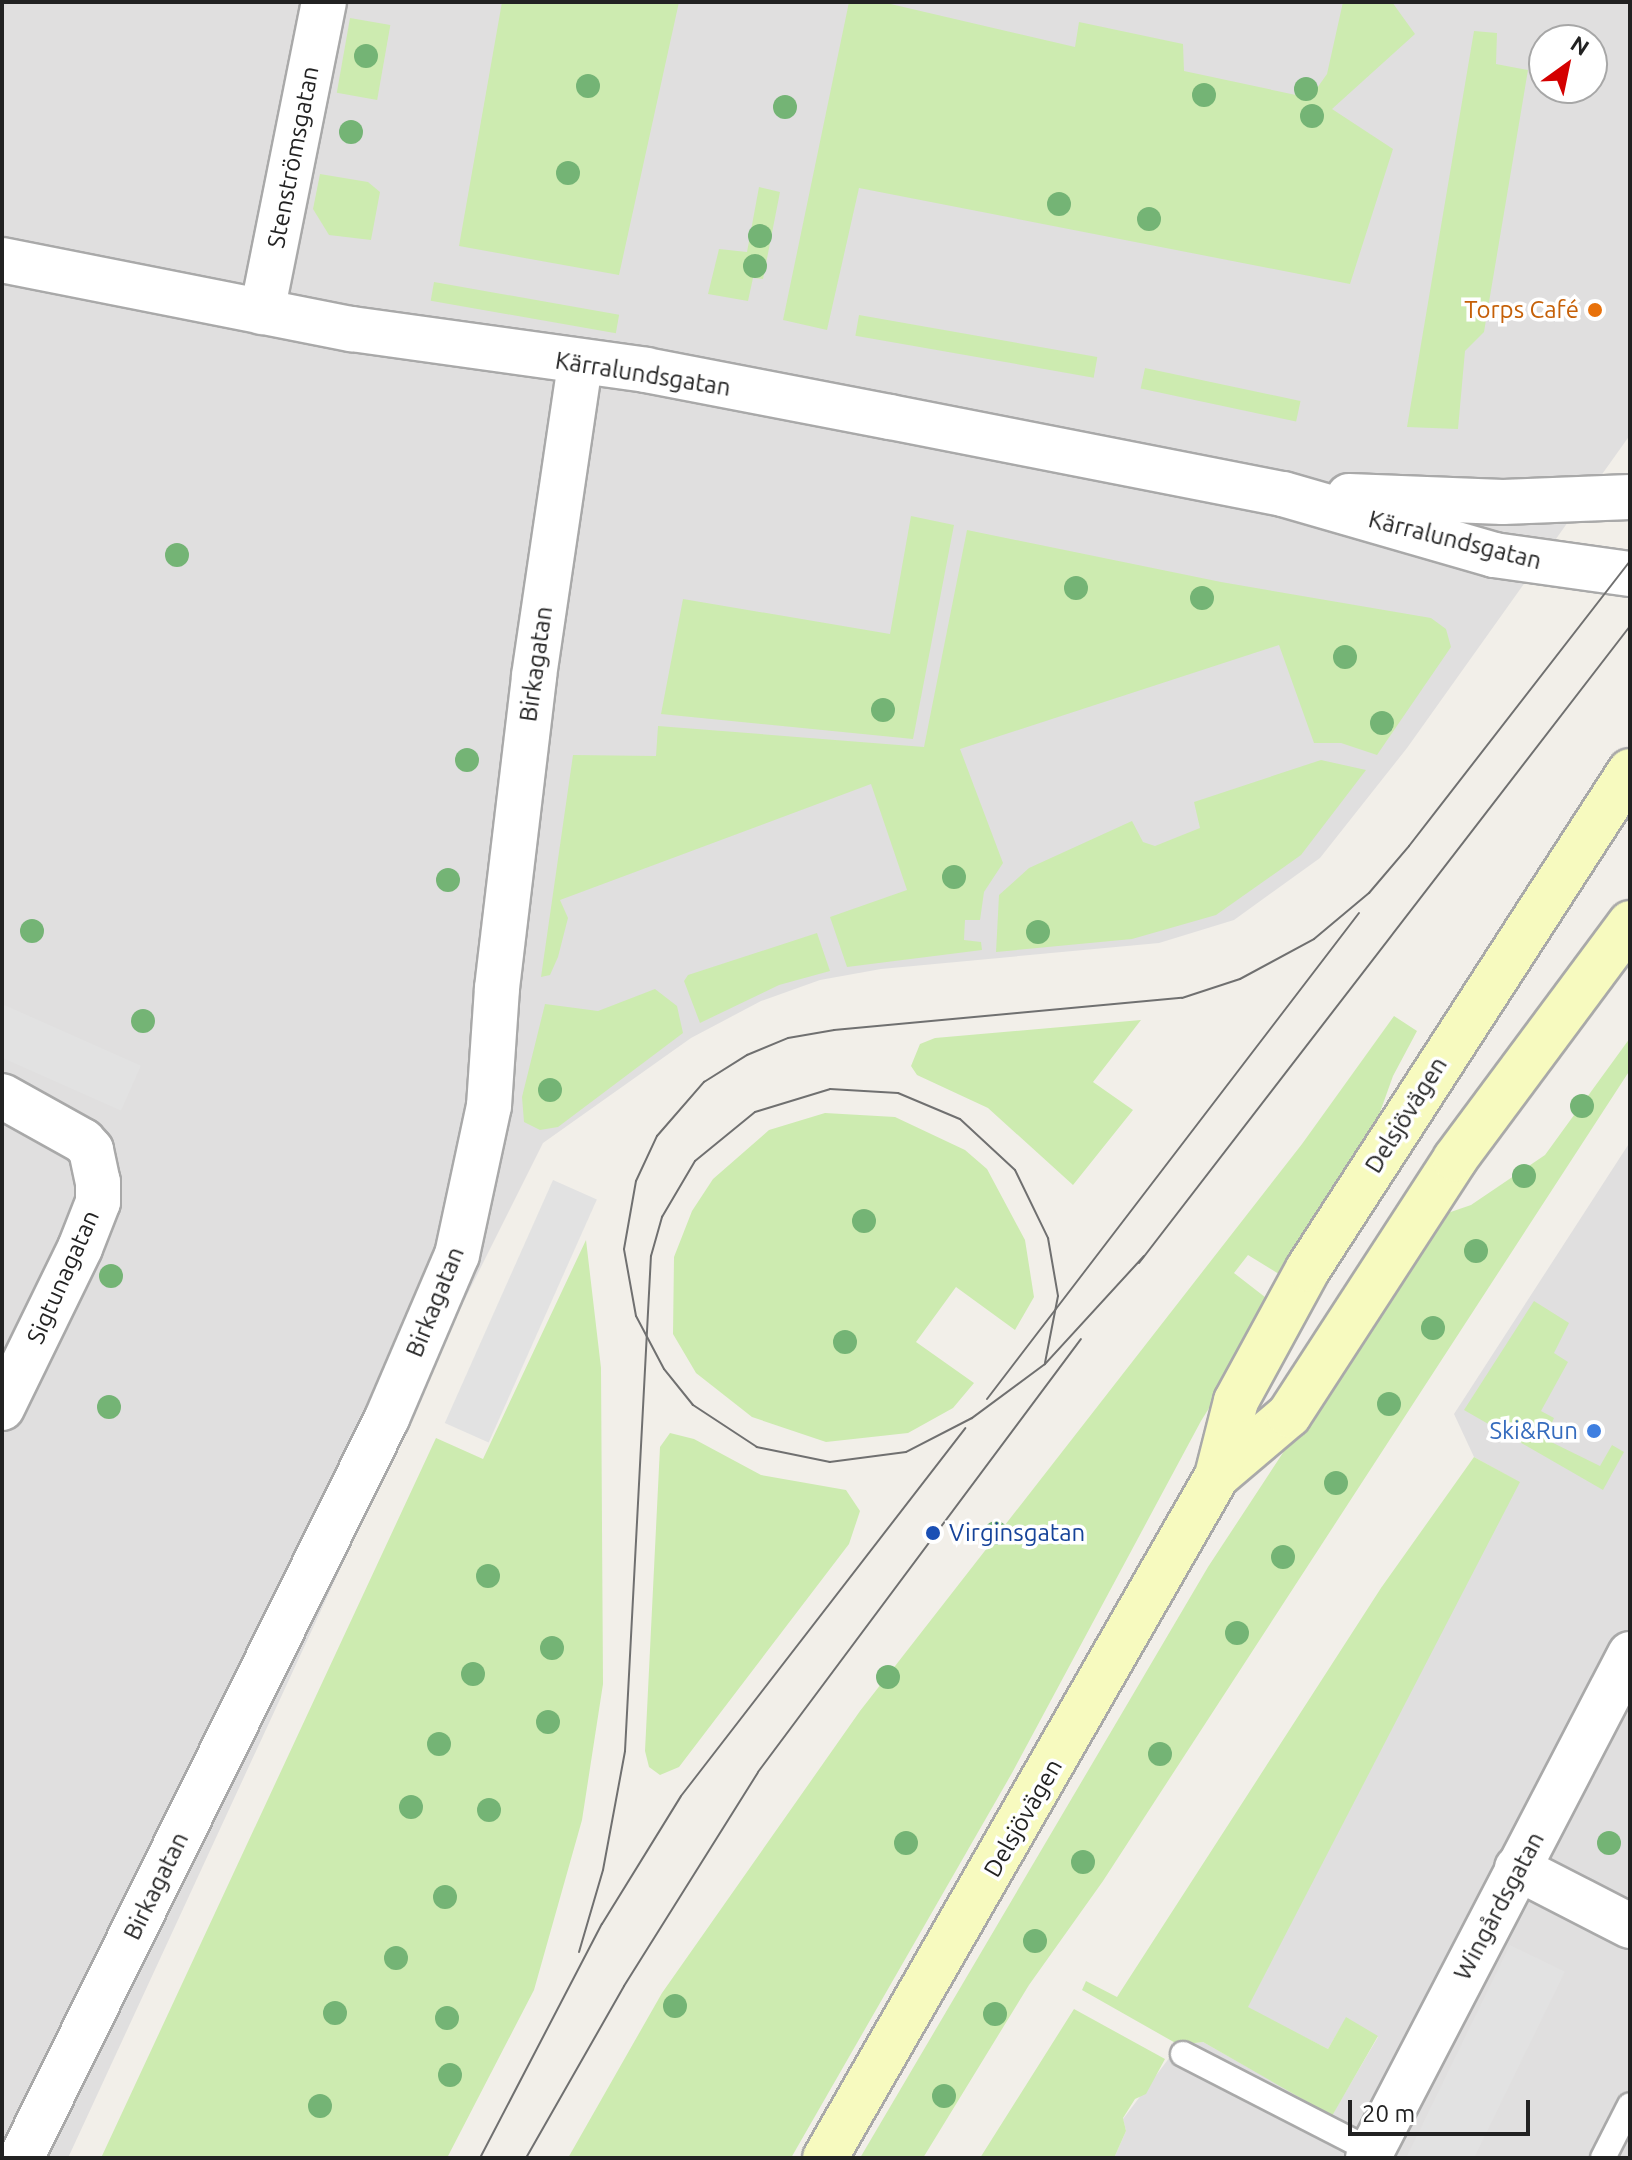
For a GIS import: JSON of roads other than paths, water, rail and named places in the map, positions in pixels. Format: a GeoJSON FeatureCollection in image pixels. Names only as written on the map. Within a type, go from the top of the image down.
{"type":"FeatureCollection","features":[{"type":"Feature","properties":{"kind":"street","name":"Stenströmsgatan"},"geometry":{"type":"LineString","coordinates":[[262,312],[324,2]]}},
{"type":"Feature","properties":{"kind":"street","name":"Kärralundsgatan"},"geometry":{"type":"LineString","coordinates":[[2,260],[262,312],[580,364],[661,373],[1283,494],[1494,555],[1630,574]]}},
{"type":"Feature","properties":{"kind":"street","name":"Birkagatan"},"geometry":{"type":"LineString","coordinates":[[21,2158],[387,1418],[457,1255],[489,1106],[497,988],[532,691],[580,364]]}},
{"type":"Feature","properties":{"kind":"street","name":"Kärralundsgatan"},"geometry":{"type":"LineString","coordinates":[[1283,494],[1503,502],[1630,497]]}},
{"type":"Feature","properties":{"kind":"street","name":"Delsjövägen"},"geometry":{"type":"LineString","coordinates":[[825,2158],[1217,1476],[1236,1401],[1308,1269],[1630,771]]}},
{"type":"Feature","properties":{"kind":"street","name":"Delsjövägen"},"geometry":{"type":"LineString","coordinates":[[1217,1476],[1289,1415],[1455,1159],[1630,923]]}},
{"type":"Feature","properties":{"kind":"street","name":"Sigtunagatan"},"geometry":{"type":"LineString","coordinates":[[2,1096],[83,1141],[91,1150],[98,1182],[98,1202],[80,1248],[2,1408]]}},
{"type":"Feature","properties":{"kind":"street","name":"Wingårdsgatan"},"geometry":{"type":"LineString","coordinates":[[1370,2154],[1630,1654]]}},
{"type":"Feature","properties":{"kind":"street"},"geometry":{"type":"LineString","coordinates":[[1517,1868],[1630,1926]]}},
{"type":"Feature","properties":{"kind":"lane"},"geometry":{"type":"LineString","coordinates":[[1183,2054],[1370,2154]]}},
{"type":"Feature","properties":{"kind":"lane"},"geometry":{"type":"LineString","coordinates":[[1603,2158],[1630,2105]]}},
{"type":"Feature","properties":{"kind":"tram line"},"geometry":{"type":"LineString","coordinates":[[1144,1256],[1045,1364],[972,1418],[906,1452],[830,1462],[757,1447],[693,1405],[664,1369],[636,1316],[624,1249],[636,1181],[657,1136],[704,1082],[747,1055],[788,1038],[834,1030],[1182,998],[1240,979],[1314,939],[1369,893],[1409,846],[1630,561]]}},
{"type":"Feature","properties":{"kind":"tram line"},"geometry":{"type":"LineString","coordinates":[[1139,1263],[1630,626]]}},
{"type":"Feature","properties":{"kind":"tram line"},"geometry":{"type":"LineString","coordinates":[[987,1399],[1359,913]]}},
{"type":"Feature","properties":{"kind":"tram line"},"geometry":{"type":"LineString","coordinates":[[579,1952],[603,1870],[625,1751],[651,1256],[662,1217],[695,1161],[755,1112],[830,1089],[898,1093],[960,1119],[1015,1170],[1048,1238],[1058,1296],[1045,1363]]}},
{"type":"Feature","properties":{"kind":"tram line"},"geometry":{"type":"LineString","coordinates":[[526,2158],[624,1986],[758,1772],[1081,1339]]}},
{"type":"Feature","properties":{"kind":"tram line"},"geometry":{"type":"LineString","coordinates":[[480,2158],[602,1924],[681,1796],[965,1428]]}},
{"type":"Feature","properties":{"kind":"place","name":"Torps Café"},"geometry":{"type":"Point","coordinates":[1595,310]}},
{"type":"Feature","properties":{"kind":"place","name":"Ski&Run"},"geometry":{"type":"Point","coordinates":[1594,1431]}},
{"type":"Feature","properties":{"kind":"place","name":"Virginsgatan"},"geometry":{"type":"Point","coordinates":[933,1533]}}]}
